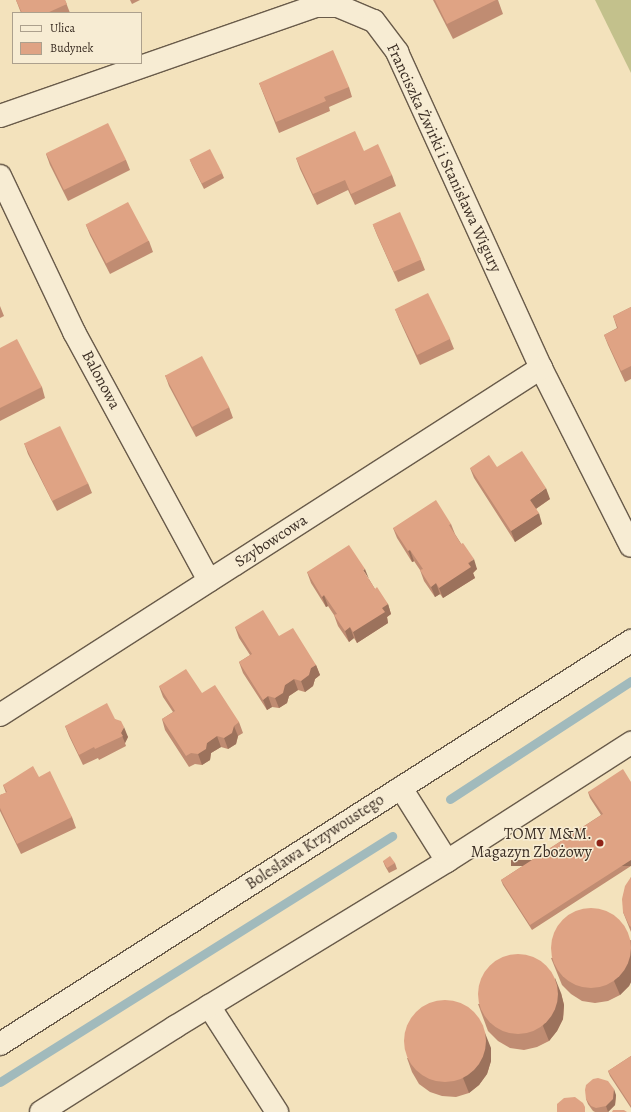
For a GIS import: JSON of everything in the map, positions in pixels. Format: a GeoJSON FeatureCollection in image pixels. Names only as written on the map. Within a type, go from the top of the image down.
{"type":"FeatureCollection","features":[{"type":"Feature","properties":{"kind":"street","name":"Franciszka Żwirki i Stanisława Wigury"},"geometry":{"type":"LineString","coordinates":[[0,116],[315,6],[338,6],[374,21],[397,52],[542,368],[631,546]]}},
{"type":"Feature","properties":{"kind":"street","name":"Balonowa"},"geometry":{"type":"LineString","coordinates":[[0,176],[74,332],[209,581]]}},
{"type":"Feature","properties":{"kind":"street","name":"Szybowcowa"},"geometry":{"type":"LineString","coordinates":[[0,715],[542,368]]}},
{"type":"Feature","properties":{"kind":"street","name":"Bolesława Krzywoustego"},"geometry":{"type":"LineString","coordinates":[[0,1044],[631,641]]}},
{"type":"Feature","properties":{"kind":"street"},"geometry":{"type":"LineString","coordinates":[[41,1112],[209,1006],[447,861],[631,743]]}},
{"type":"Feature","properties":{"kind":"street"},"geometry":{"type":"LineString","coordinates":[[401,788],[447,861]]}},
{"type":"Feature","properties":{"kind":"street"},"geometry":{"type":"LineString","coordinates":[[209,1006],[277,1112]]}},
{"type":"Feature","properties":{"kind":"shaded area"},"geometry":{"type":"Polygon","coordinates":[[[595,0],[631,0],[631,73],[595,0]]]}},
{"type":"Feature","properties":{"kind":"building"},"geometry":{"type":"Polygon","coordinates":[[[16,0],[65,0],[67,4],[49,12],[22,12],[16,0]]]}},
{"type":"Feature","properties":{"kind":"building"},"geometry":{"type":"Polygon","coordinates":[[[435,0],[496,0],[447,24],[435,0]]]}},
{"type":"Feature","properties":{"kind":"building"},"geometry":{"type":"Polygon","coordinates":[[[333,50],[349,87],[324,97],[326,101],[276,122],[259,83],[333,50]]]}},
{"type":"Feature","properties":{"kind":"building"},"geometry":{"type":"Polygon","coordinates":[[[108,123],[126,160],[64,190],[46,153],[108,123]]]}},
{"type":"Feature","properties":{"kind":"building"},"geometry":{"type":"Polygon","coordinates":[[[355,131],[364,151],[378,144],[392,175],[351,194],[345,180],[313,194],[296,158],[355,131]]]}},
{"type":"Feature","properties":{"kind":"building"},"geometry":{"type":"Polygon","coordinates":[[[210,149],[222,173],[202,183],[190,159],[210,149]]]}},
{"type":"Feature","properties":{"kind":"building"},"geometry":{"type":"Polygon","coordinates":[[[128,202],[149,241],[106,263],[86,225],[128,202]]]}},
{"type":"Feature","properties":{"kind":"building"},"geometry":{"type":"Polygon","coordinates":[[[400,212],[421,260],[394,272],[373,224],[400,212]]]}},
{"type":"Feature","properties":{"kind":"building"},"geometry":{"type":"Polygon","coordinates":[[[428,293],[450,339],[417,355],[395,309],[428,293]]]}},
{"type":"Feature","properties":{"kind":"building"},"geometry":{"type":"Polygon","coordinates":[[[631,307],[631,366],[621,371],[604,335],[618,328],[613,316],[631,307]]]}},
{"type":"Feature","properties":{"kind":"building"},"geometry":{"type":"Polygon","coordinates":[[[17,339],[42,387],[0,408],[0,348],[17,339]]]}},
{"type":"Feature","properties":{"kind":"building"},"geometry":{"type":"Polygon","coordinates":[[[202,356],[229,407],[192,427],[165,376],[202,356]]]}},
{"type":"Feature","properties":{"kind":"building"},"geometry":{"type":"Polygon","coordinates":[[[60,426],[88,484],[52,501],[24,444],[60,426]]]}},
{"type":"Feature","properties":{"kind":"building"},"geometry":{"type":"Polygon","coordinates":[[[522,451],[546,488],[530,500],[539,513],[511,531],[470,468],[489,455],[497,467],[522,451]]]}},
{"type":"Feature","properties":{"kind":"building"},"geometry":{"type":"Polygon","coordinates":[[[436,500],[461,544],[463,543],[474,559],[468,563],[471,567],[439,588],[436,583],[431,587],[420,570],[423,569],[410,550],[408,551],[393,528],[436,500]]]}},
{"type":"Feature","properties":{"kind":"building"},"geometry":{"type":"Polygon","coordinates":[[[349,545],[365,569],[363,570],[375,589],[377,587],[388,604],[382,608],[385,612],[353,632],[350,627],[345,631],[334,615],[337,614],[324,595],[322,597],[307,572],[349,545]]]}},
{"type":"Feature","properties":{"kind":"building"},"geometry":{"type":"Polygon","coordinates":[[[263,610],[279,636],[293,628],[316,665],[311,668],[309,675],[301,681],[294,679],[285,685],[283,693],[275,698],[268,696],[263,700],[239,662],[252,654],[235,627],[263,610]]]}},
{"type":"Feature","properties":{"kind":"building"},"geometry":{"type":"Polygon","coordinates":[[[186,669],[202,693],[215,685],[239,722],[234,726],[232,733],[224,738],[217,736],[207,743],[206,749],[198,754],[191,753],[186,756],[162,719],[175,711],[159,686],[186,669]]]}},
{"type":"Feature","properties":{"kind":"building"},"geometry":{"type":"Polygon","coordinates":[[[107,703],[115,719],[121,721],[124,727],[121,733],[123,736],[95,749],[94,747],[79,755],[65,726],[107,703]]]}},
{"type":"Feature","properties":{"kind":"building"},"geometry":{"type":"Polygon","coordinates":[[[33,766],[39,777],[50,771],[72,817],[17,844],[0,808],[0,795],[7,792],[3,785],[33,766]]]}},
{"type":"Feature","properties":{"kind":"building","name":"TOMY M&M. Magazyn Zbożowy"},"geometry":{"type":"Polygon","coordinates":[[[623,769],[631,782],[631,860],[530,925],[501,880],[603,814],[588,792],[623,769]]]}},
{"type":"Feature","properties":{"kind":"building"},"geometry":{"type":"Polygon","coordinates":[[[390,856],[395,863],[387,868],[383,861],[390,856]]]}},
{"type":"Feature","properties":{"kind":"building"},"geometry":{"type":"Polygon","coordinates":[[[631,877],[631,927],[623,912],[622,899],[625,886],[631,877]]]}},
{"type":"Feature","properties":{"kind":"building"},"geometry":{"type":"Polygon","coordinates":[[[591,908],[606,911],[619,920],[628,933],[631,948],[628,963],[619,976],[606,985],[591,988],[576,985],[563,976],[554,963],[551,948],[554,933],[563,920],[576,911],[591,908]]]}},
{"type":"Feature","properties":{"kind":"building"},"geometry":{"type":"Polygon","coordinates":[[[510,954],[526,954],[547,965],[558,986],[558,1002],[547,1023],[526,1034],[510,1034],[496,1028],[489,1023],[484,1016],[478,1002],[478,986],[484,972],[489,965],[496,960],[510,954]]]}},
{"type":"Feature","properties":{"kind":"building"},"geometry":{"type":"Polygon","coordinates":[[[445,1000],[461,1003],[474,1012],[483,1025],[486,1041],[483,1057],[474,1070],[461,1079],[445,1082],[429,1079],[416,1070],[407,1057],[404,1041],[407,1025],[416,1012],[429,1003],[445,1000]]]}},
{"type":"Feature","properties":{"kind":"building"},"geometry":{"type":"Polygon","coordinates":[[[631,1056],[631,1106],[608,1071],[631,1056]]]}},
{"type":"Feature","properties":{"kind":"building"},"geometry":{"type":"Polygon","coordinates":[[[598,1078],[608,1081],[614,1089],[613,1099],[606,1106],[596,1108],[591,1106],[586,1099],[585,1090],[586,1085],[593,1079],[598,1078]]]}},
{"type":"Feature","properties":{"kind":"building"},"geometry":{"type":"Polygon","coordinates":[[[575,1097],[583,1103],[585,1112],[557,1112],[557,1104],[564,1098],[575,1097]]]}},
{"type":"Feature","properties":{"kind":"building"},"geometry":{"type":"Polygon","coordinates":[[[613,1110],[624,1110],[627,1112],[612,1112],[613,1110]]]}},
{"type":"Feature","properties":{"kind":"waterway"},"geometry":{"type":"LineString","coordinates":[[450,799],[631,681]]}},
{"type":"Feature","properties":{"kind":"waterway"},"geometry":{"type":"LineString","coordinates":[[0,1082],[392,836]]}},
{"type":"Feature","properties":{"kind":"place","name":"TOMY M&M. Magazyn Zbożowy"},"geometry":{"type":"Point","coordinates":[600,843]}}]}
